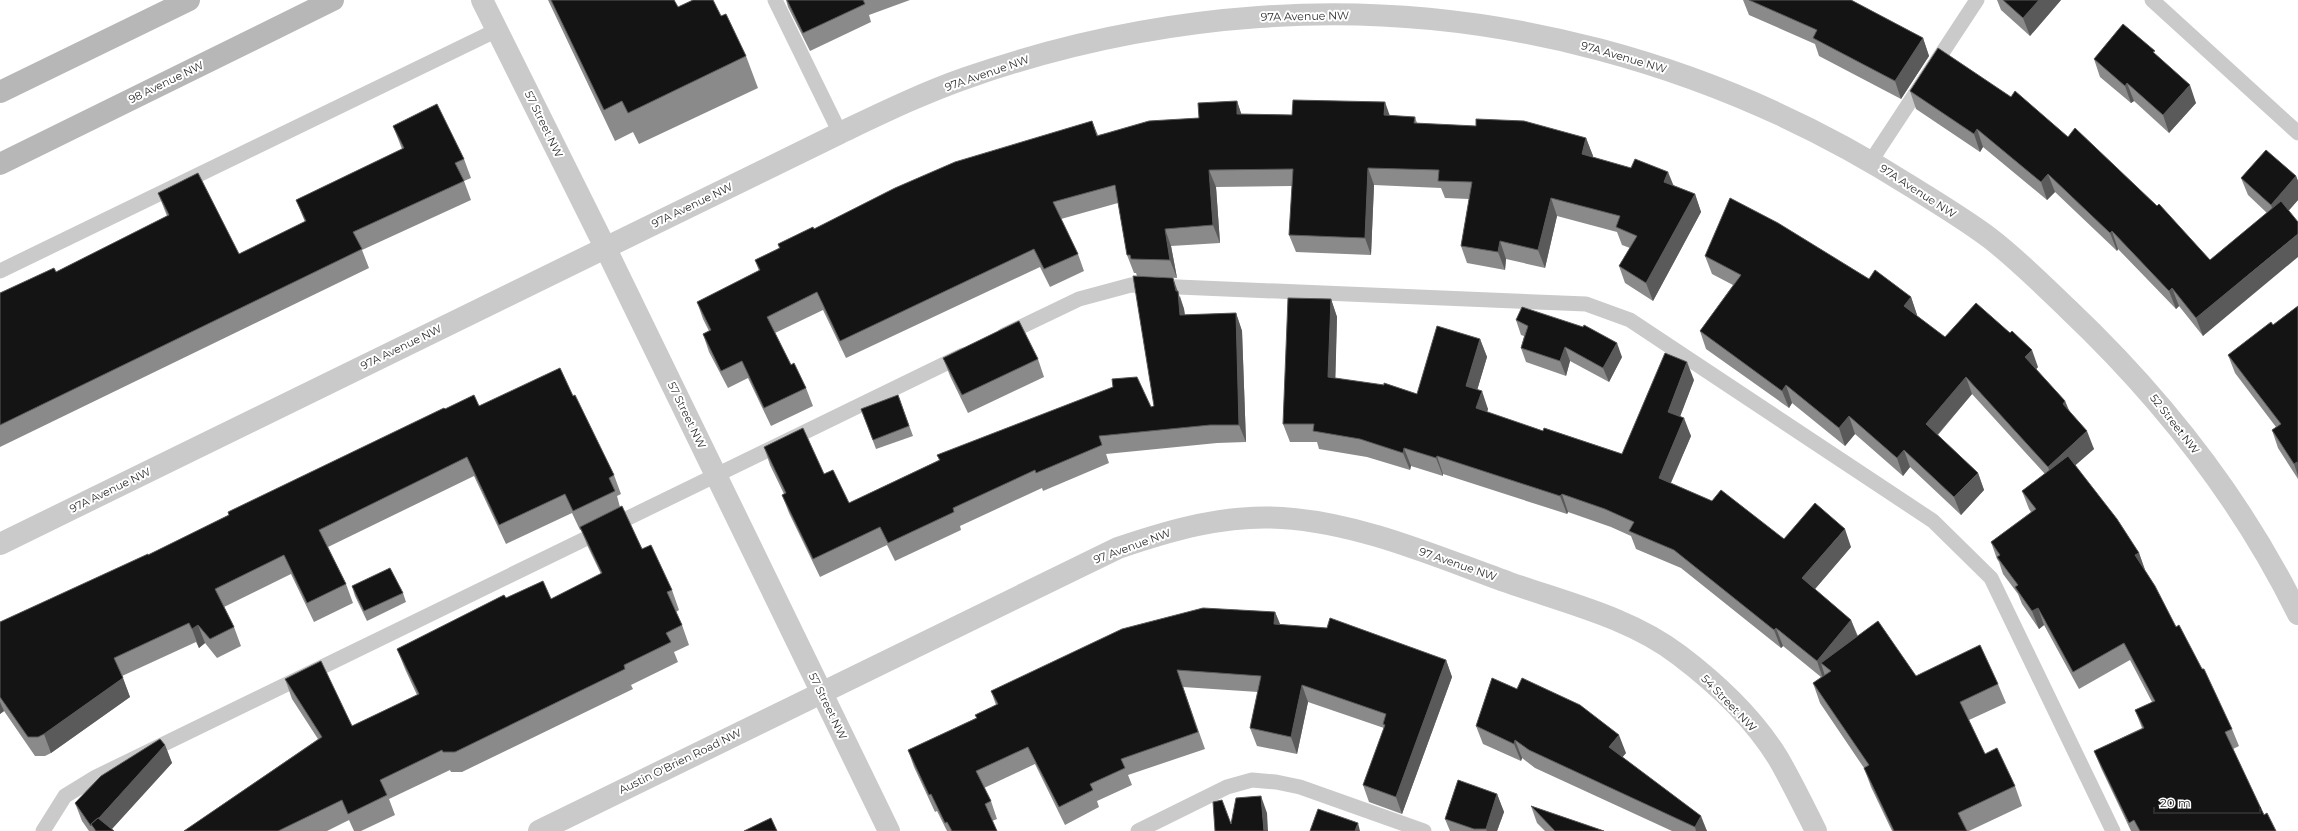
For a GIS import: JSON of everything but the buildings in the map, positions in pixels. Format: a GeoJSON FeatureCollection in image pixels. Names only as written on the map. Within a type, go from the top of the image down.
{"type":"FeatureCollection","features":[{"type":"Feature","properties":{"kind":"main road"},"geometry":{"type":"LineString","coordinates":[[0,92],[189,0]]}},
{"type":"Feature","properties":{"kind":"main road","name":"98 Avenue NW"},"geometry":{"type":"LineString","coordinates":[[0,164],[333,0]]}},
{"type":"Feature","properties":{"kind":"street","name":"57 Street NW"},"geometry":{"type":"LineString","coordinates":[[482,0],[605,247],[889,831]]}},
{"type":"Feature","properties":{"kind":"street","name":"97A Avenue NW"},"geometry":{"type":"LineString","coordinates":[[0,544],[605,247],[898,106],[962,80],[1022,60],[1094,42],[1180,26],[1260,17],[1393,16],[1478,24],[1540,34],[1609,51],[1682,74],[1778,112],[1871,161],[1948,209],[2018,261]]}},
{"type":"Feature","properties":{"kind":"street","name":"52 Street NW"},"geometry":{"type":"LineString","coordinates":[[2018,261],[2109,348],[2151,393],[2226,490],[2270,562],[2298,614]]}},
{"type":"Feature","properties":{"kind":"street","name":"97 Avenue NW"},"geometry":{"type":"LineString","coordinates":[[821,692],[1118,548],[1164,532],[1223,520],[1282,518],[1335,526],[1396,543],[1602,615]]}},
{"type":"Feature","properties":{"kind":"street","name":"54 Street NW"},"geometry":{"type":"LineString","coordinates":[[1602,615],[1638,631],[1678,654],[1715,686],[1751,723],[1777,757],[1816,831]]}},
{"type":"Feature","properties":{"kind":"street","name":"Austin O'Brien Road NW"},"geometry":{"type":"LineString","coordinates":[[538,831],[821,692]]}},
{"type":"Feature","properties":{"kind":"lane"},"geometry":{"type":"LineString","coordinates":[[775,0],[840,133]]}},
{"type":"Feature","properties":{"kind":"lane"},"geometry":{"type":"LineString","coordinates":[[1871,161],[1977,0]]}},
{"type":"Feature","properties":{"kind":"lane"},"geometry":{"type":"LineString","coordinates":[[2152,0],[2298,133]]}},
{"type":"Feature","properties":{"kind":"lane"},"geometry":{"type":"LineString","coordinates":[[0,271],[497,30]]}},
{"type":"Feature","properties":{"kind":"lane"},"geometry":{"type":"LineString","coordinates":[[994,340],[1079,299],[1131,285],[1586,304],[1630,320],[1933,521],[1991,578],[2113,831]]}},
{"type":"Feature","properties":{"kind":"lane"},"geometry":{"type":"LineString","coordinates":[[43,831],[65,796],[96,777],[973,350]]}},
{"type":"Feature","properties":{"kind":"lane"},"geometry":{"type":"LineString","coordinates":[[1138,831],[1227,787],[1252,780],[1276,782],[1300,787],[1424,831]]}}]}
